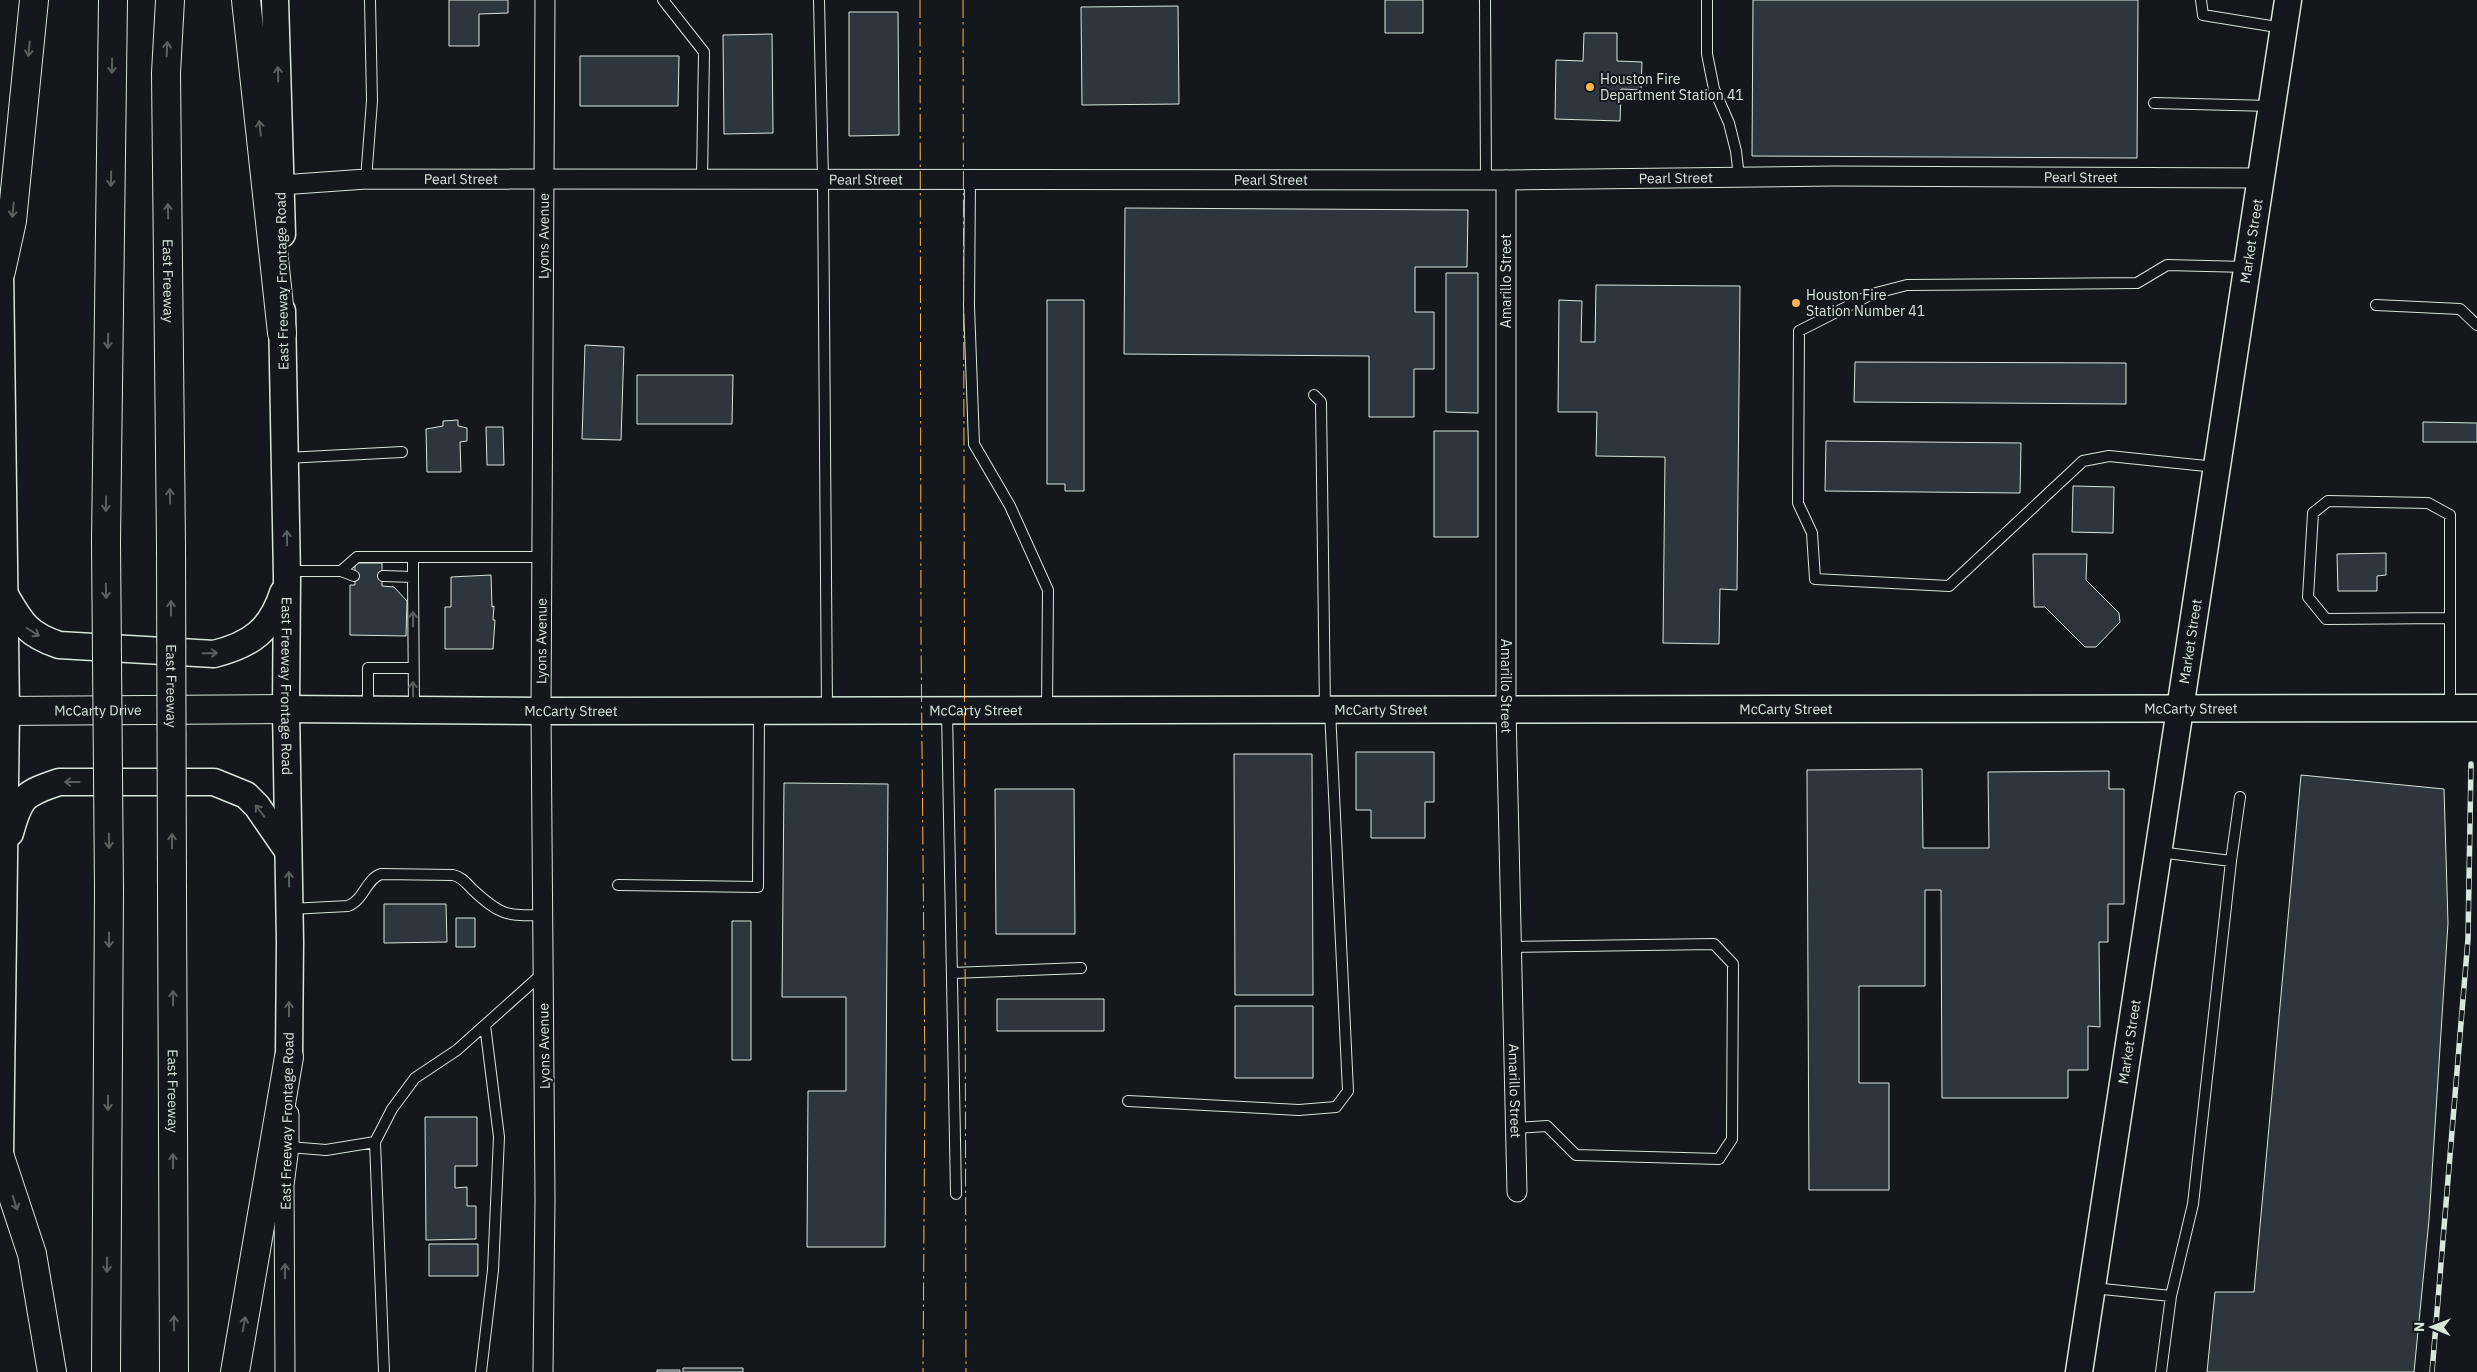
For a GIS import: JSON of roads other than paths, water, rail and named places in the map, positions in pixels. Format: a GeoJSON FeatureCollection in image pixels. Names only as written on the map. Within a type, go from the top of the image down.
{"type":"FeatureCollection","features":[{"type":"Feature","properties":{"kind":"main road"},"geometry":{"type":"LineString","coordinates":[[34,0],[12,221],[0,269],[2,527],[5,594],[3,634],[4,856],[0,1157],[32,1254],[52,1372]]}},
{"type":"Feature","properties":{"kind":"main road"},"geometry":{"type":"LineString","coordinates":[[106,1372],[109,892],[106,542],[113,0]]}},
{"type":"Feature","properties":{"kind":"main road","name":"East Freeway"},"geometry":{"type":"LineString","coordinates":[[170,0],[166,73],[171,545],[174,1372]]}},
{"type":"Feature","properties":{"kind":"main road"},"geometry":{"type":"LineString","coordinates":[[246,0],[282,333]]}},
{"type":"Feature","properties":{"kind":"main road","name":"East Freeway Frontage Road"},"geometry":{"type":"LineString","coordinates":[[275,0],[281,185],[287,574],[286,709],[289,1057]]}},
{"type":"Feature","properties":{"kind":"main road","name":"Market Street"},"geometry":{"type":"LineString","coordinates":[[2079,1372],[2288,0]]}},
{"type":"Feature","properties":{"kind":"main road"},"geometry":{"type":"LineString","coordinates":[[5,594],[23,626],[48,642],[58,645],[214,654],[238,648],[266,628],[278,608],[287,574]]}},
{"type":"Feature","properties":{"kind":"main road","name":"McCarty Street"},"geometry":{"type":"LineString","coordinates":[[286,709],[759,711],[2477,708]]}},
{"type":"Feature","properties":{"kind":"main road","name":"McCarty Drive"},"geometry":{"type":"LineString","coordinates":[[3,711],[286,709]]}},
{"type":"Feature","properties":{"kind":"main road"},"geometry":{"type":"LineString","coordinates":[[4,856],[18,804],[34,790],[59,782],[214,782],[246,795],[257,806],[288,851]]}},
{"type":"Feature","properties":{"kind":"main road"},"geometry":{"type":"LineString","coordinates":[[235,1372],[289,1057]]}},
{"type":"Feature","properties":{"kind":"street","name":"Lyons Avenue"},"geometry":{"type":"LineString","coordinates":[[543,1372],[545,1198],[541,711],[545,0]]}},
{"type":"Feature","properties":{"kind":"street","name":"Pearl Street"},"geometry":{"type":"LineString","coordinates":[[281,185],[366,179],[1506,180],[1739,177],[2260,178]]}},
{"type":"Feature","properties":{"kind":"street","name":"Amarillo Street"},"geometry":{"type":"LineString","coordinates":[[1506,180],[1506,709],[1517,1192]]}},
{"type":"Feature","properties":{"kind":"street","name":"East Freeway Frontage Road"},"geometry":{"type":"LineString","coordinates":[[285,1372],[284,1186],[289,1147],[289,1057]]}},
{"type":"Feature","properties":{"kind":"street"},"geometry":{"type":"LineString","coordinates":[[0,1157],[0,1177]]}},
{"type":"Feature","properties":{"kind":"lane"},"geometry":{"type":"LineString","coordinates":[[366,179],[372,100],[370,0]]}},
{"type":"Feature","properties":{"kind":"lane"},"geometry":{"type":"LineString","coordinates":[[663,0],[704,52],[702,180]]}},
{"type":"Feature","properties":{"kind":"lane"},"geometry":{"type":"LineString","coordinates":[[819,0],[823,179],[826,710]]}},
{"type":"Feature","properties":{"kind":"lane"},"geometry":{"type":"LineString","coordinates":[[1485,0],[1486,180]]}},
{"type":"Feature","properties":{"kind":"lane"},"geometry":{"type":"LineString","coordinates":[[1707,0],[1707,54],[1714,89],[1729,123],[1734,142],[1739,177]]}},
{"type":"Feature","properties":{"kind":"lane"},"geometry":{"type":"LineString","coordinates":[[2201,0],[2203,15],[2284,28]]}},
{"type":"Feature","properties":{"kind":"lane"},"geometry":{"type":"LineString","coordinates":[[2154,103],[2272,106]]}},
{"type":"Feature","properties":{"kind":"lane"},"geometry":{"type":"LineString","coordinates":[[970,179],[969,306],[974,444],[1010,506],[1048,590],[1047,710]]}},
{"type":"Feature","properties":{"kind":"lane"},"geometry":{"type":"LineString","coordinates":[[2218,467],[2109,456],[2083,461],[1949,586],[1815,579],[1812,533],[1798,502],[1800,331],[1872,294],[1907,285],[2137,283],[2167,265],[2248,267]]}},
{"type":"Feature","properties":{"kind":"lane"},"geometry":{"type":"LineString","coordinates":[[2376,305],[2460,309],[2477,326]]}},
{"type":"Feature","properties":{"kind":"lane"},"geometry":{"type":"LineString","coordinates":[[1128,1101],[1298,1110],[1336,1107],[1348,1090],[1327,709],[1321,402],[1314,394]]}},
{"type":"Feature","properties":{"kind":"lane"},"geometry":{"type":"LineString","coordinates":[[285,458],[402,452]]}},
{"type":"Feature","properties":{"kind":"lane"},"geometry":{"type":"LineString","coordinates":[[2450,618],[2326,619],[2308,597],[2313,513],[2328,500],[2428,504],[2450,514],[2450,618],[2450,708]]}},
{"type":"Feature","properties":{"kind":"lane"},"geometry":{"type":"LineString","coordinates":[[341,570],[357,557],[542,557]]}},
{"type":"Feature","properties":{"kind":"lane"},"geometry":{"type":"LineString","coordinates":[[413,557],[412,668],[414,710]]}},
{"type":"Feature","properties":{"kind":"lane"},"geometry":{"type":"LineString","coordinates":[[287,574],[341,570],[354,576]]}},
{"type":"Feature","properties":{"kind":"lane"},"geometry":{"type":"LineString","coordinates":[[383,576],[413,577]]}},
{"type":"Feature","properties":{"kind":"lane"},"geometry":{"type":"LineString","coordinates":[[368,710],[368,668],[412,668]]}},
{"type":"Feature","properties":{"kind":"lane"},"geometry":{"type":"LineString","coordinates":[[947,710],[956,1194]]}},
{"type":"Feature","properties":{"kind":"lane"},"geometry":{"type":"LineString","coordinates":[[618,885],[758,887],[759,711]]}},
{"type":"Feature","properties":{"kind":"lane"},"geometry":{"type":"LineString","coordinates":[[2161,1372],[2171,1296],[2193,1204],[2231,861],[2240,797]]}},
{"type":"Feature","properties":{"kind":"lane"},"geometry":{"type":"LineString","coordinates":[[2159,852],[2231,861]]}},
{"type":"Feature","properties":{"kind":"lane"},"geometry":{"type":"LineString","coordinates":[[289,909],[348,906],[355,903],[372,880],[381,874],[453,875],[461,878],[493,908],[504,913],[543,915]]}},
{"type":"Feature","properties":{"kind":"lane"},"geometry":{"type":"LineString","coordinates":[[1511,947],[1714,944],[1733,964],[1732,1139],[1720,1159],[1576,1155],[1547,1126],[1515,1128]]}},
{"type":"Feature","properties":{"kind":"lane"},"geometry":{"type":"LineString","coordinates":[[952,972],[1081,968]]}},
{"type":"Feature","properties":{"kind":"lane"},"geometry":{"type":"LineString","coordinates":[[384,1372],[375,1142],[392,1108],[416,1078],[457,1050],[543,973]]}},
{"type":"Feature","properties":{"kind":"lane"},"geometry":{"type":"LineString","coordinates":[[480,1372],[493,1270],[499,1137],[485,1025]]}},
{"type":"Feature","properties":{"kind":"lane"},"geometry":{"type":"LineString","coordinates":[[289,1147],[326,1150],[375,1142]]}},
{"type":"Feature","properties":{"kind":"lane"},"geometry":{"type":"LineString","coordinates":[[2092,1288],[2171,1296]]}},
{"type":"Feature","properties":{"kind":"railway"},"geometry":{"type":"LineString","coordinates":[[2432,1372],[2468,939],[2471,764]]}},
{"type":"Feature","properties":{"kind":"place","name":"Houston Fire Department Station 41"},"geometry":{"type":"Point","coordinates":[1590,87]}},
{"type":"Feature","properties":{"kind":"place","name":"Houston Fire Station Number 41"},"geometry":{"type":"Point","coordinates":[1796,303]}}]}
